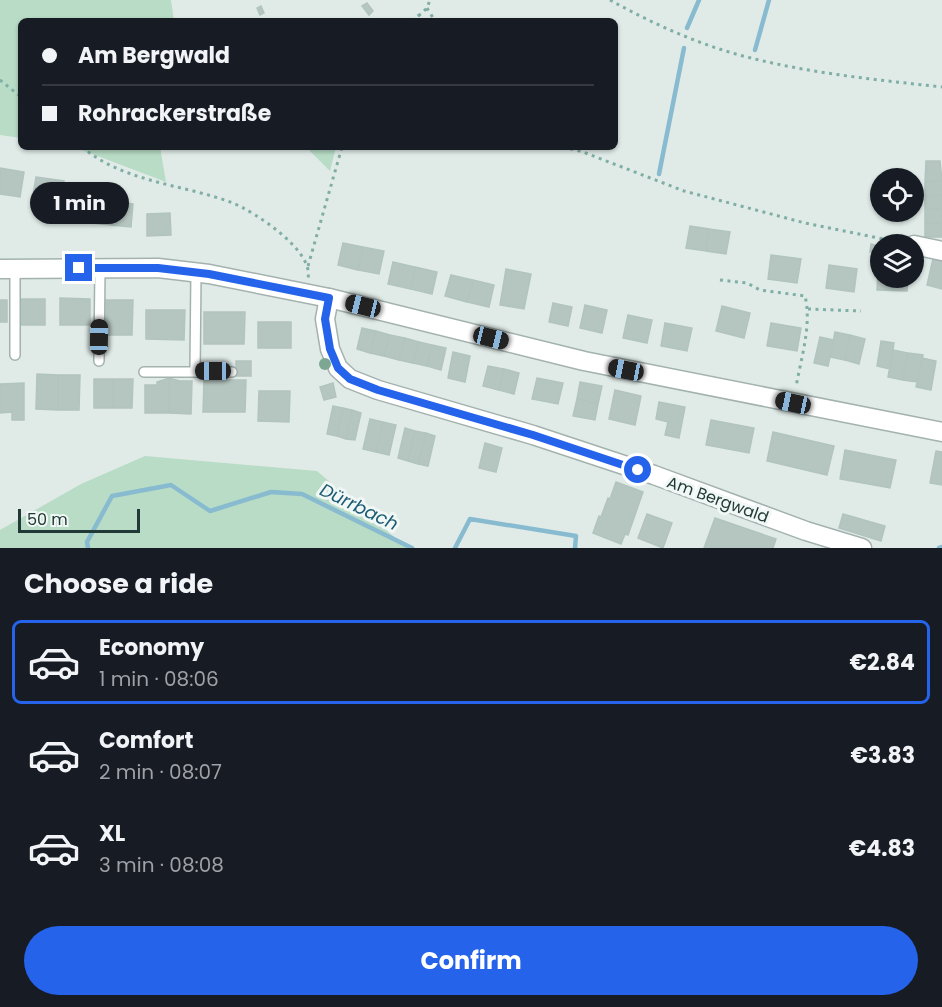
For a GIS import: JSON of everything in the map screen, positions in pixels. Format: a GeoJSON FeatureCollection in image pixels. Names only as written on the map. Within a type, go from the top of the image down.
{"type":"FeatureCollection","features":[{"type":"Feature","properties":{"kind":"street"},"geometry":{"type":"LineString","coordinates":[[924,247],[942,251]]}},
{"type":"Feature","properties":{"kind":"street"},"geometry":{"type":"LineString","coordinates":[[8,269],[100,267],[158,268],[196,272],[329,298],[584,361],[942,432]]}},
{"type":"Feature","properties":{"kind":"street","name":"Am Bergwald"},"geometry":{"type":"LineString","coordinates":[[329,298],[325,319],[330,349],[338,368],[350,379],[378,390],[533,435],[654,475],[806,531],[862,548]]}},
{"type":"Feature","properties":{"kind":"lane"},"geometry":{"type":"LineString","coordinates":[[99,361],[100,267]]}},
{"type":"Feature","properties":{"kind":"lane"},"geometry":{"type":"LineString","coordinates":[[8,269],[15,354]]}},
{"type":"Feature","properties":{"kind":"lane"},"geometry":{"type":"LineString","coordinates":[[195,371],[196,272]]}},
{"type":"Feature","properties":{"kind":"lane"},"geometry":{"type":"LineString","coordinates":[[144,372],[232,372]]}},
{"type":"Feature","properties":{"kind":"path"},"geometry":{"type":"LineString","coordinates":[[415,18],[427,8],[430,0]]}},
{"type":"Feature","properties":{"kind":"path"},"geometry":{"type":"LineString","coordinates":[[610,0],[678,34],[753,59],[817,72],[942,87]]}},
{"type":"Feature","properties":{"kind":"path"},"geometry":{"type":"LineString","coordinates":[[427,8],[433,18]]}},
{"type":"Feature","properties":{"kind":"path"},"geometry":{"type":"LineString","coordinates":[[418,14],[421,18]]}},
{"type":"Feature","properties":{"kind":"path"},"geometry":{"type":"LineString","coordinates":[[0,80],[18,95]]}},
{"type":"Feature","properties":{"kind":"path"},"geometry":{"type":"LineString","coordinates":[[87,150],[133,175],[236,204],[258,217],[300,253],[308,266],[309,273],[305,293]]}},
{"type":"Feature","properties":{"kind":"path"},"geometry":{"type":"LineString","coordinates":[[308,266],[341,150]]}},
{"type":"Feature","properties":{"kind":"path"},"geometry":{"type":"LineString","coordinates":[[574,150],[684,191],[805,223],[870,236]]}},
{"type":"Feature","properties":{"kind":"path"},"geometry":{"type":"LineString","coordinates":[[720,280],[747,283],[760,290],[805,296],[808,309],[806,335],[793,403]]}},
{"type":"Feature","properties":{"kind":"path"},"geometry":{"type":"LineString","coordinates":[[808,309],[861,311]]}},
{"type":"Feature","properties":{"kind":"green space"},"geometry":{"type":"Polygon","coordinates":[[[0,0],[171,0],[174,18],[18,18],[18,138],[0,135],[0,0]]]}},
{"type":"Feature","properties":{"kind":"green space"},"geometry":{"type":"Polygon","coordinates":[[[82,150],[161,150],[166,182],[82,150]]]}},
{"type":"Feature","properties":{"kind":"green space"},"geometry":{"type":"Polygon","coordinates":[[[309,150],[335,150],[330,171],[309,150]]]}},
{"type":"Feature","properties":{"kind":"green space"},"geometry":{"type":"Polygon","coordinates":[[[145,456],[317,471],[407,548],[0,548],[0,530],[81,484],[145,456]]]}},
{"type":"Feature","properties":{"kind":"building"},"geometry":{"type":"Polygon","coordinates":[[[367,3],[373,11],[369,15],[362,6],[367,3]]]}},
{"type":"Feature","properties":{"kind":"building"},"geometry":{"type":"Polygon","coordinates":[[[261,6],[264,13],[260,15],[257,8],[261,6]]]}},
{"type":"Feature","properties":{"kind":"building"},"geometry":{"type":"Polygon","coordinates":[[[926,161],[940,161],[942,181],[925,181],[926,161]]]}},
{"type":"Feature","properties":{"kind":"building"},"geometry":{"type":"Polygon","coordinates":[[[0,168],[24,172],[20,197],[0,194],[0,168]]]}},
{"type":"Feature","properties":{"kind":"building"},"geometry":{"type":"Polygon","coordinates":[[[36,177],[64,181],[60,206],[32,201],[36,177]]]}},
{"type":"Feature","properties":{"kind":"building"},"geometry":{"type":"Polygon","coordinates":[[[925,181],[942,181],[942,195],[925,196],[925,181]]]}},
{"type":"Feature","properties":{"kind":"building"},"geometry":{"type":"Polygon","coordinates":[[[942,195],[942,209],[925,209],[925,196],[942,195]]]}},
{"type":"Feature","properties":{"kind":"building"},"geometry":{"type":"Polygon","coordinates":[[[75,199],[112,202],[110,225],[73,221],[75,199]]]}},
{"type":"Feature","properties":{"kind":"building"},"geometry":{"type":"Polygon","coordinates":[[[112,202],[133,204],[131,227],[110,225],[112,202]]]}},
{"type":"Feature","properties":{"kind":"building"},"geometry":{"type":"Polygon","coordinates":[[[925,209],[942,209],[942,223],[925,223],[925,209]]]}},
{"type":"Feature","properties":{"kind":"building"},"geometry":{"type":"Polygon","coordinates":[[[170,213],[171,235],[147,236],[147,214],[170,213]]]}},
{"type":"Feature","properties":{"kind":"building"},"geometry":{"type":"Polygon","coordinates":[[[925,223],[942,223],[942,237],[925,237],[925,223]]]}},
{"type":"Feature","properties":{"kind":"building"},"geometry":{"type":"Polygon","coordinates":[[[690,226],[709,229],[706,251],[686,248],[690,226]]]}},
{"type":"Feature","properties":{"kind":"building"},"geometry":{"type":"Polygon","coordinates":[[[709,229],[730,232],[726,254],[706,251],[709,229]]]}},
{"type":"Feature","properties":{"kind":"building"},"geometry":{"type":"Polygon","coordinates":[[[343,243],[363,247],[358,270],[338,265],[343,243]]]}},
{"type":"Feature","properties":{"kind":"building"},"geometry":{"type":"Polygon","coordinates":[[[363,247],[384,251],[379,274],[358,270],[363,247]]]}},
{"type":"Feature","properties":{"kind":"building"},"geometry":{"type":"Polygon","coordinates":[[[771,255],[801,259],[797,283],[768,279],[771,255]]]}},
{"type":"Feature","properties":{"kind":"building"},"geometry":{"type":"Polygon","coordinates":[[[933,259],[942,261],[942,289],[927,285],[933,259]]]}},
{"type":"Feature","properties":{"kind":"building"},"geometry":{"type":"Polygon","coordinates":[[[393,262],[415,267],[411,289],[388,284],[393,262]]]}},
{"type":"Feature","properties":{"kind":"building"},"geometry":{"type":"Polygon","coordinates":[[[829,265],[857,269],[854,292],[826,288],[829,265]]]}},
{"type":"Feature","properties":{"kind":"building"},"geometry":{"type":"Polygon","coordinates":[[[415,267],[437,272],[432,294],[411,289],[415,267]]]}},
{"type":"Feature","properties":{"kind":"building"},"geometry":{"type":"Polygon","coordinates":[[[506,269],[531,274],[524,309],[500,305],[506,269]]]}},
{"type":"Feature","properties":{"kind":"building"},"geometry":{"type":"Polygon","coordinates":[[[451,275],[473,280],[467,302],[445,296],[451,275]]]}},
{"type":"Feature","properties":{"kind":"building"},"geometry":{"type":"Polygon","coordinates":[[[473,280],[494,285],[489,307],[467,302],[473,280]]]}},
{"type":"Feature","properties":{"kind":"building"},"geometry":{"type":"Polygon","coordinates":[[[877,288],[907,288],[907,291],[877,290],[877,288]]]}},
{"type":"Feature","properties":{"kind":"building"},"geometry":{"type":"Polygon","coordinates":[[[60,298],[90,299],[90,325],[60,325],[60,298]]]}},
{"type":"Feature","properties":{"kind":"building"},"geometry":{"type":"Polygon","coordinates":[[[17,299],[45,299],[45,325],[17,325],[17,299]]]}},
{"type":"Feature","properties":{"kind":"building"},"geometry":{"type":"Polygon","coordinates":[[[0,300],[7,300],[7,322],[0,322],[0,300]]]}},
{"type":"Feature","properties":{"kind":"building"},"geometry":{"type":"Polygon","coordinates":[[[106,300],[133,300],[132,335],[106,335],[106,300]]]}},
{"type":"Feature","properties":{"kind":"building"},"geometry":{"type":"Polygon","coordinates":[[[553,303],[572,307],[568,326],[549,322],[553,303]]]}},
{"type":"Feature","properties":{"kind":"building"},"geometry":{"type":"Polygon","coordinates":[[[585,305],[607,310],[602,333],[580,328],[585,305]]]}},
{"type":"Feature","properties":{"kind":"building"},"geometry":{"type":"Polygon","coordinates":[[[722,306],[750,313],[744,338],[716,331],[722,306]]]}},
{"type":"Feature","properties":{"kind":"building"},"geometry":{"type":"Polygon","coordinates":[[[146,310],[185,310],[184,340],[146,339],[146,310]]]}},
{"type":"Feature","properties":{"kind":"building"},"geometry":{"type":"Polygon","coordinates":[[[204,312],[245,312],[244,344],[204,344],[204,312]]]}},
{"type":"Feature","properties":{"kind":"building"},"geometry":{"type":"Polygon","coordinates":[[[628,315],[652,320],[647,343],[623,338],[628,315]]]}},
{"type":"Feature","properties":{"kind":"building"},"geometry":{"type":"Polygon","coordinates":[[[258,322],[291,322],[291,348],[258,348],[258,322]]]}},
{"type":"Feature","properties":{"kind":"building"},"geometry":{"type":"Polygon","coordinates":[[[665,323],[692,328],[687,351],[661,346],[665,323]]]}},
{"type":"Feature","properties":{"kind":"building"},"geometry":{"type":"Polygon","coordinates":[[[771,323],[801,328],[797,351],[767,346],[771,323]]]}},
{"type":"Feature","properties":{"kind":"building"},"geometry":{"type":"Polygon","coordinates":[[[362,328],[376,331],[370,353],[357,349],[362,328]]]}},
{"type":"Feature","properties":{"kind":"building"},"geometry":{"type":"Polygon","coordinates":[[[376,331],[390,335],[384,356],[370,353],[376,331]]]}},
{"type":"Feature","properties":{"kind":"building"},"geometry":{"type":"Polygon","coordinates":[[[835,332],[850,335],[845,360],[830,357],[835,332]]]}},
{"type":"Feature","properties":{"kind":"building"},"geometry":{"type":"Polygon","coordinates":[[[390,335],[405,338],[399,360],[384,356],[390,335]]]}},
{"type":"Feature","properties":{"kind":"building"},"geometry":{"type":"Polygon","coordinates":[[[850,335],[865,339],[859,364],[845,360],[850,335]]]}},
{"type":"Feature","properties":{"kind":"building"},"geometry":{"type":"Polygon","coordinates":[[[820,337],[834,340],[828,366],[814,363],[820,337]]]}},
{"type":"Feature","properties":{"kind":"building"},"geometry":{"type":"Polygon","coordinates":[[[405,338],[419,342],[413,363],[399,360],[405,338]]]}},
{"type":"Feature","properties":{"kind":"building"},"geometry":{"type":"Polygon","coordinates":[[[881,341],[894,343],[890,369],[877,366],[881,341]]]}},
{"type":"Feature","properties":{"kind":"building"},"geometry":{"type":"Polygon","coordinates":[[[419,342],[432,345],[427,366],[413,363],[419,342]]]}},
{"type":"Feature","properties":{"kind":"building"},"geometry":{"type":"Polygon","coordinates":[[[432,345],[446,348],[441,370],[427,366],[432,345]]]}},
{"type":"Feature","properties":{"kind":"building"},"geometry":{"type":"Polygon","coordinates":[[[893,350],[908,353],[903,380],[888,377],[893,350]]]}},
{"type":"Feature","properties":{"kind":"building"},"geometry":{"type":"Polygon","coordinates":[[[453,352],[470,356],[465,382],[448,378],[453,352]]]}},
{"type":"Feature","properties":{"kind":"building"},"geometry":{"type":"Polygon","coordinates":[[[908,353],[923,355],[917,382],[903,380],[908,353]]]}},
{"type":"Feature","properties":{"kind":"building"},"geometry":{"type":"Polygon","coordinates":[[[922,358],[936,361],[931,390],[916,387],[922,358]]]}},
{"type":"Feature","properties":{"kind":"building"},"geometry":{"type":"Polygon","coordinates":[[[236,361],[251,361],[251,376],[236,376],[236,361]]]}},
{"type":"Feature","properties":{"kind":"building"},"geometry":{"type":"Polygon","coordinates":[[[488,366],[504,369],[499,390],[483,386],[488,366]]]}},
{"type":"Feature","properties":{"kind":"building"},"geometry":{"type":"Polygon","coordinates":[[[504,369],[519,373],[514,394],[499,390],[504,369]]]}},
{"type":"Feature","properties":{"kind":"building"},"geometry":{"type":"Polygon","coordinates":[[[37,374],[58,375],[58,410],[36,409],[37,374]]]}},
{"type":"Feature","properties":{"kind":"building"},"geometry":{"type":"Polygon","coordinates":[[[58,375],[80,375],[79,410],[58,410],[58,375]]]}},
{"type":"Feature","properties":{"kind":"building"},"geometry":{"type":"Polygon","coordinates":[[[169,378],[192,381],[191,414],[169,413],[169,378]]]}},
{"type":"Feature","properties":{"kind":"building"},"geometry":{"type":"Polygon","coordinates":[[[169,378],[169,413],[145,413],[145,385],[157,385],[157,382],[169,378]]]}},
{"type":"Feature","properties":{"kind":"building"},"geometry":{"type":"Polygon","coordinates":[[[537,378],[563,383],[558,404],[532,399],[537,378]]]}},
{"type":"Feature","properties":{"kind":"building"},"geometry":{"type":"Polygon","coordinates":[[[94,379],[113,379],[113,408],[94,408],[94,379]]]}},
{"type":"Feature","properties":{"kind":"building"},"geometry":{"type":"Polygon","coordinates":[[[113,379],[133,379],[132,408],[113,408],[113,379]]]}},
{"type":"Feature","properties":{"kind":"building"},"geometry":{"type":"Polygon","coordinates":[[[204,380],[246,380],[245,412],[203,412],[204,380]]]}},
{"type":"Feature","properties":{"kind":"building"},"geometry":{"type":"Polygon","coordinates":[[[580,382],[602,386],[598,404],[577,399],[580,382]]]}},
{"type":"Feature","properties":{"kind":"building"},"geometry":{"type":"Polygon","coordinates":[[[24,383],[24,420],[12,420],[12,412],[0,413],[0,384],[24,383]]]}},
{"type":"Feature","properties":{"kind":"building"},"geometry":{"type":"Polygon","coordinates":[[[333,383],[336,397],[324,400],[320,387],[333,383]]]}},
{"type":"Feature","properties":{"kind":"building"},"geometry":{"type":"Polygon","coordinates":[[[615,390],[641,396],[635,425],[609,419],[615,390]]]}},
{"type":"Feature","properties":{"kind":"building"},"geometry":{"type":"Polygon","coordinates":[[[259,391],[290,391],[289,422],[258,421],[259,391]]]}},
{"type":"Feature","properties":{"kind":"building"},"geometry":{"type":"Polygon","coordinates":[[[577,399],[598,404],[595,420],[573,416],[577,399]]]}},
{"type":"Feature","properties":{"kind":"building"},"geometry":{"type":"Polygon","coordinates":[[[659,402],[685,407],[679,438],[665,435],[668,422],[656,419],[659,402]]]}},
{"type":"Feature","properties":{"kind":"building"},"geometry":{"type":"Polygon","coordinates":[[[333,406],[343,408],[337,436],[327,434],[333,406]]]}},
{"type":"Feature","properties":{"kind":"building"},"geometry":{"type":"Polygon","coordinates":[[[343,408],[352,410],[346,439],[337,436],[343,408]]]}},
{"type":"Feature","properties":{"kind":"building"},"geometry":{"type":"Polygon","coordinates":[[[352,410],[361,413],[355,440],[346,439],[352,410]]]}},
{"type":"Feature","properties":{"kind":"building"},"geometry":{"type":"Polygon","coordinates":[[[370,419],[383,422],[376,452],[363,449],[370,419]]]}},
{"type":"Feature","properties":{"kind":"building"},"geometry":{"type":"Polygon","coordinates":[[[711,420],[754,428],[749,453],[706,445],[711,420]]]}},
{"type":"Feature","properties":{"kind":"building"},"geometry":{"type":"Polygon","coordinates":[[[383,422],[396,425],[389,455],[376,452],[383,422]]]}},
{"type":"Feature","properties":{"kind":"building"},"geometry":{"type":"Polygon","coordinates":[[[405,428],[415,431],[408,461],[398,458],[405,428]]]}},
{"type":"Feature","properties":{"kind":"building"},"geometry":{"type":"Polygon","coordinates":[[[415,431],[426,433],[418,464],[408,461],[415,431]]]}},
{"type":"Feature","properties":{"kind":"building"},"geometry":{"type":"Polygon","coordinates":[[[773,432],[834,446],[827,475],[767,461],[773,432]]]}},
{"type":"Feature","properties":{"kind":"building"},"geometry":{"type":"Polygon","coordinates":[[[426,433],[435,436],[428,466],[418,464],[426,433]]]}},
{"type":"Feature","properties":{"kind":"building"},"geometry":{"type":"Polygon","coordinates":[[[485,443],[502,448],[496,472],[479,468],[485,443]]]}},
{"type":"Feature","properties":{"kind":"building"},"geometry":{"type":"Polygon","coordinates":[[[845,450],[896,460],[890,488],[840,479],[845,450]]]}},
{"type":"Feature","properties":{"kind":"building"},"geometry":{"type":"Polygon","coordinates":[[[936,451],[942,452],[942,485],[930,483],[936,451]]]}},
{"type":"Feature","properties":{"kind":"building"},"geometry":{"type":"Polygon","coordinates":[[[616,482],[643,492],[628,535],[625,534],[621,544],[593,533],[616,482]]]}},
{"type":"Feature","properties":{"kind":"building"},"geometry":{"type":"Polygon","coordinates":[[[647,514],[672,523],[663,548],[638,538],[647,514]]]}},
{"type":"Feature","properties":{"kind":"building"},"geometry":{"type":"Polygon","coordinates":[[[843,514],[885,526],[881,541],[839,528],[843,514]]]}},
{"type":"Feature","properties":{"kind":"building"},"geometry":{"type":"Polygon","coordinates":[[[715,518],[776,539],[773,548],[704,548],[715,518]]]}},
{"type":"Feature","properties":{"kind":"waterway"},"geometry":{"type":"LineString","coordinates":[[687,28],[699,0]]}},
{"type":"Feature","properties":{"kind":"waterway"},"geometry":{"type":"LineString","coordinates":[[755,50],[769,0]]}},
{"type":"Feature","properties":{"kind":"waterway"},"geometry":{"type":"LineString","coordinates":[[659,174],[684,48]]}},
{"type":"Feature","properties":{"kind":"waterway","name":"Dürrbach"},"geometry":{"type":"LineString","coordinates":[[88,548],[87,542],[112,496],[171,485],[210,511],[271,492],[302,494],[412,548]]}},
{"type":"Feature","properties":{"kind":"waterway","name":"Dürrbach"},"geometry":{"type":"LineString","coordinates":[[455,548],[470,519],[576,536],[575,548]]}},
{"type":"Feature","properties":{"kind":"route"},"geometry":{"type":"LineString","coordinates":[[79,268],[158,268],[209,274],[329,298],[325,319],[330,349],[338,368],[350,379],[378,390],[533,435],[638,470]]}}]}
